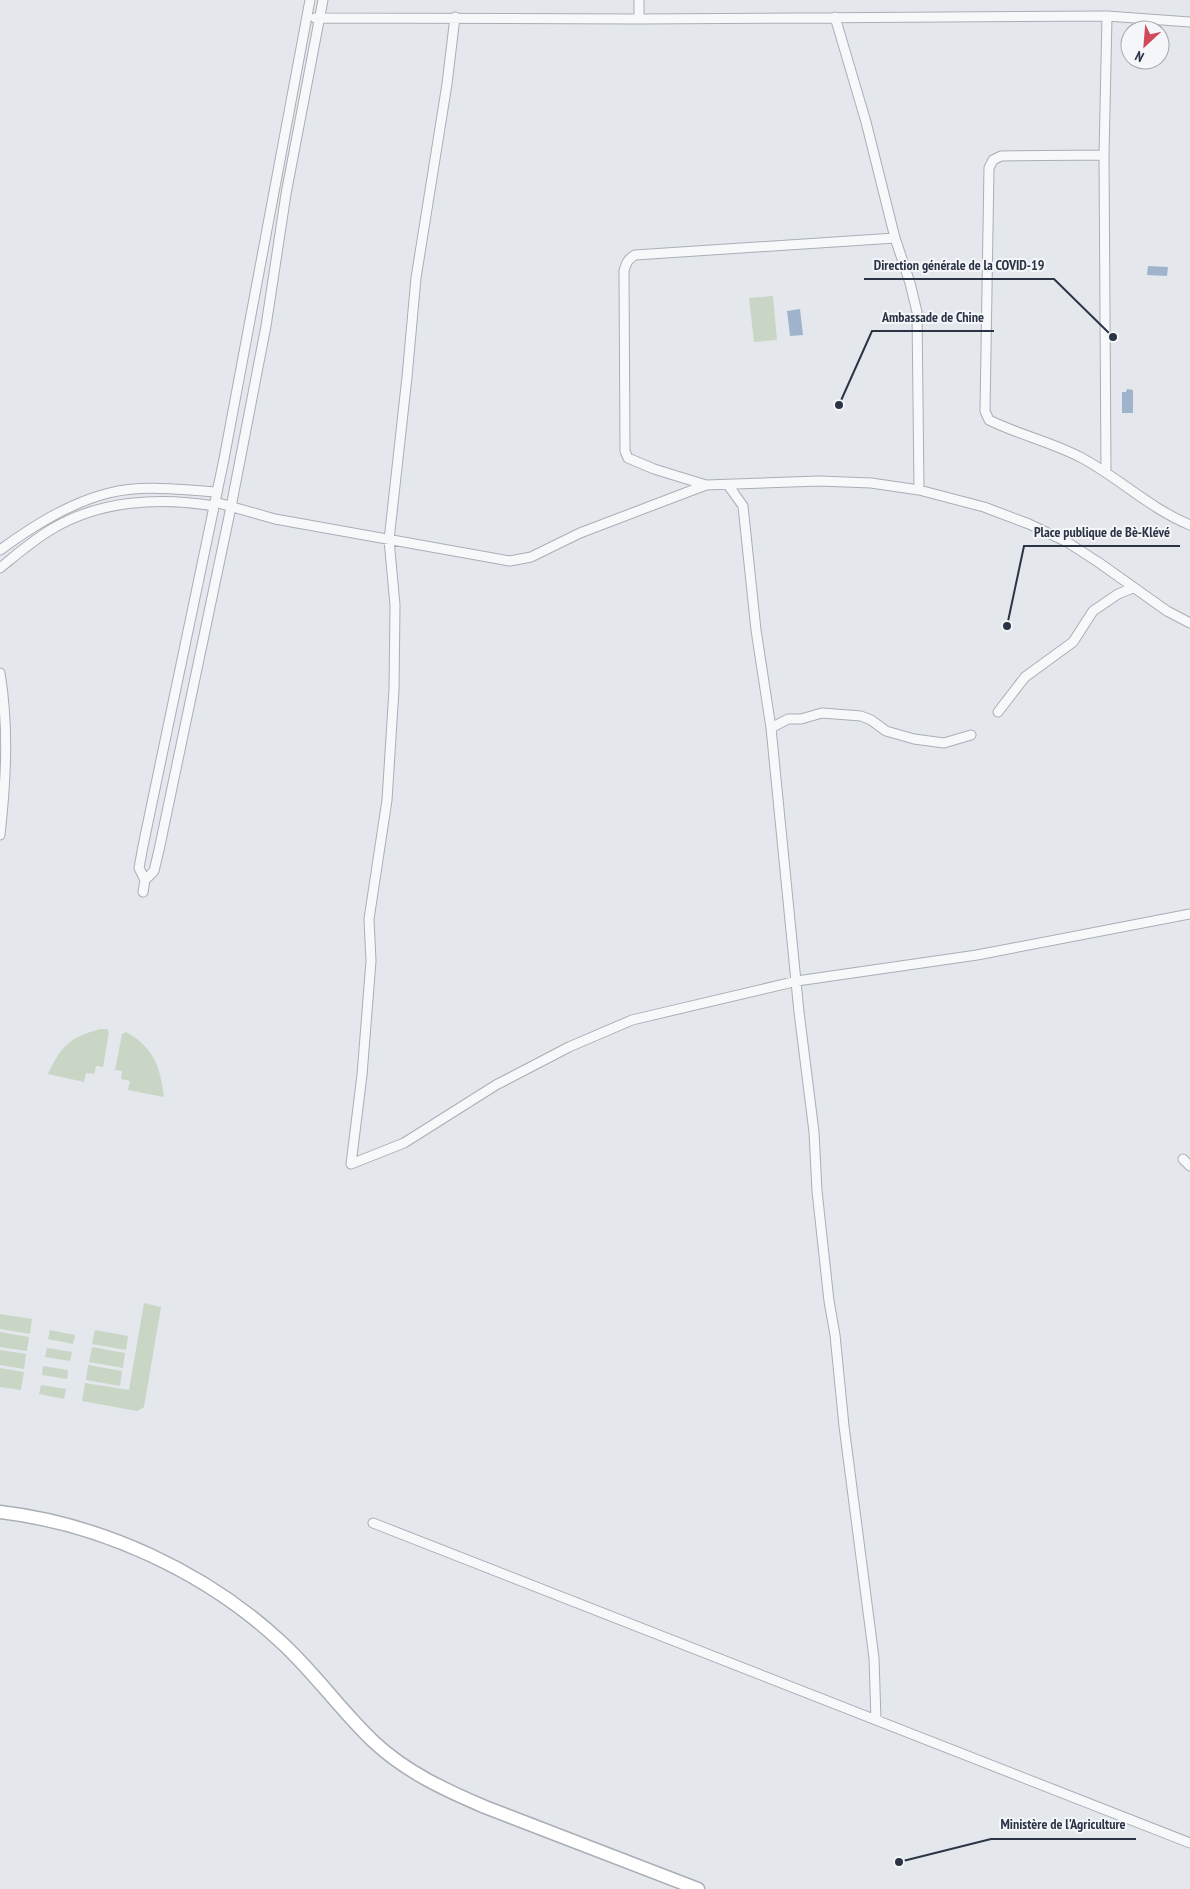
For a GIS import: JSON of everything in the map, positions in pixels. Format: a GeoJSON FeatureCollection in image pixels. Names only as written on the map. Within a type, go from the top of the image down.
{"type":"FeatureCollection","features":[{"type":"Feature","properties":{"kind":"main road"},"geometry":{"type":"LineString","coordinates":[[0,1512],[41,1519],[85,1532],[133,1548],[176,1567],[229,1600],[264,1627],[282,1643],[374,1742],[421,1776],[485,1806],[698,1889]]}},
{"type":"Feature","properties":{"kind":"street"},"geometry":{"type":"LineString","coordinates":[[145,880],[139,868],[143,846],[215,504],[310,0]]}},
{"type":"Feature","properties":{"kind":"street"},"geometry":{"type":"LineString","coordinates":[[143,892],[145,880],[154,871],[160,850],[231,507],[266,326],[288,185],[323,0]]}},
{"type":"Feature","properties":{"kind":"street"},"geometry":{"type":"LineString","coordinates":[[639,0],[639,19]]}},
{"type":"Feature","properties":{"kind":"street"},"geometry":{"type":"LineString","coordinates":[[307,18],[639,19],[1107,16],[1190,22]]}},
{"type":"Feature","properties":{"kind":"street"},"geometry":{"type":"LineString","coordinates":[[1106,472],[1104,155],[1107,16]]}},
{"type":"Feature","properties":{"kind":"street"},"geometry":{"type":"LineString","coordinates":[[455,17],[447,84],[416,278],[389,540],[396,604],[394,690],[387,800],[370,919],[371,961],[362,1075],[351,1164],[404,1143],[496,1085],[569,1047],[632,1020],[797,980],[977,955],[1190,914]]}},
{"type":"Feature","properties":{"kind":"street"},"geometry":{"type":"LineString","coordinates":[[835,17],[866,122],[895,238],[910,283],[917,312],[919,490]]}},
{"type":"Feature","properties":{"kind":"street"},"geometry":{"type":"LineString","coordinates":[[1104,155],[1001,156],[993,160],[989,168],[985,411],[989,420],[1048,443],[1106,472],[1175,519],[1190,525]]}},
{"type":"Feature","properties":{"kind":"street"},"geometry":{"type":"LineString","coordinates":[[895,238],[635,255],[628,260],[624,271],[626,455],[632,460],[706,485],[820,481],[871,483],[919,490],[984,507],[1029,524],[1067,542],[1167,611],[1190,623]]}},
{"type":"Feature","properties":{"kind":"street"},"geometry":{"type":"LineString","coordinates":[[263,257],[277,259]]}},
{"type":"Feature","properties":{"kind":"street"},"geometry":{"type":"LineString","coordinates":[[0,568],[52,529],[83,515],[116,505],[146,501],[181,501],[215,504],[275,519],[510,561],[531,557],[580,533],[706,485]]}},
{"type":"Feature","properties":{"kind":"street"},"geometry":{"type":"LineString","coordinates":[[728,485],[743,506],[756,630],[771,728],[814,1132],[817,1191],[828,1301],[835,1335],[844,1426],[874,1658],[876,1720]]}},
{"type":"Feature","properties":{"kind":"street"},"geometry":{"type":"LineString","coordinates":[[0,550],[27,530],[73,505],[110,493],[151,488],[217,492]]}},
{"type":"Feature","properties":{"kind":"street"},"geometry":{"type":"LineString","coordinates":[[998,712],[1025,677],[1073,642],[1093,611],[1118,594],[1133,588]]}},
{"type":"Feature","properties":{"kind":"street"},"geometry":{"type":"LineString","coordinates":[[0,673],[6,740],[4,802],[0,835]]}},
{"type":"Feature","properties":{"kind":"street"},"geometry":{"type":"LineString","coordinates":[[771,728],[788,719],[801,719],[822,713],[861,716],[871,720],[886,731],[914,739],[944,743],[971,735]]}},
{"type":"Feature","properties":{"kind":"street"},"geometry":{"type":"LineString","coordinates":[[1183,1159],[1190,1166]]}},
{"type":"Feature","properties":{"kind":"street"},"geometry":{"type":"LineString","coordinates":[[373,1523],[1190,1842]]}},
{"type":"Feature","properties":{"kind":"green space"},"geometry":{"type":"Polygon","coordinates":[[[773,296],[777,340],[754,342],[749,298],[773,296]]]}},
{"type":"Feature","properties":{"kind":"green space"},"geometry":{"type":"Polygon","coordinates":[[[100,1029],[107,1029],[109,1032],[103,1067],[96,1066],[94,1074],[86,1073],[84,1082],[48,1074],[62,1049],[81,1036],[100,1029]]]}},
{"type":"Feature","properties":{"kind":"green space"},"geometry":{"type":"Polygon","coordinates":[[[126,1032],[136,1038],[154,1059],[158,1067],[164,1097],[128,1090],[130,1081],[121,1079],[122,1071],[115,1070],[122,1034],[126,1032]]]}},
{"type":"Feature","properties":{"kind":"green space"},"geometry":{"type":"Polygon","coordinates":[[[144,1303],[161,1307],[144,1407],[137,1411],[82,1401],[85,1383],[129,1390],[144,1303]]]}},
{"type":"Feature","properties":{"kind":"green space"},"geometry":{"type":"Polygon","coordinates":[[[0,1314],[32,1319],[30,1334],[0,1329],[0,1314]]]}},
{"type":"Feature","properties":{"kind":"green space"},"geometry":{"type":"Polygon","coordinates":[[[50,1330],[75,1335],[73,1344],[48,1339],[50,1330]]]}},
{"type":"Feature","properties":{"kind":"green space"},"geometry":{"type":"Polygon","coordinates":[[[95,1330],[128,1336],[126,1350],[92,1344],[95,1330]]]}},
{"type":"Feature","properties":{"kind":"green space"},"geometry":{"type":"Polygon","coordinates":[[[0,1332],[29,1337],[27,1351],[0,1347],[0,1332]]]}},
{"type":"Feature","properties":{"kind":"green space"},"geometry":{"type":"Polygon","coordinates":[[[92,1347],[125,1353],[123,1368],[89,1362],[92,1347]]]}},
{"type":"Feature","properties":{"kind":"green space"},"geometry":{"type":"Polygon","coordinates":[[[47,1348],[72,1352],[70,1361],[45,1357],[47,1348]]]}},
{"type":"Feature","properties":{"kind":"green space"},"geometry":{"type":"Polygon","coordinates":[[[0,1350],[26,1354],[24,1369],[0,1365],[0,1350]]]}},
{"type":"Feature","properties":{"kind":"green space"},"geometry":{"type":"Polygon","coordinates":[[[88,1365],[122,1371],[120,1386],[86,1380],[88,1365]]]}},
{"type":"Feature","properties":{"kind":"green space"},"geometry":{"type":"Polygon","coordinates":[[[43,1366],[68,1370],[67,1379],[42,1375],[43,1366]]]}},
{"type":"Feature","properties":{"kind":"green space"},"geometry":{"type":"Polygon","coordinates":[[[0,1368],[24,1372],[21,1390],[0,1387],[0,1368]]]}},
{"type":"Feature","properties":{"kind":"green space"},"geometry":{"type":"Polygon","coordinates":[[[41,1385],[66,1389],[64,1399],[39,1394],[41,1385]]]}},
{"type":"Feature","properties":{"kind":"water"},"geometry":{"type":"Polygon","coordinates":[[[1148,266],[1168,267],[1167,276],[1147,275],[1148,266]]]}},
{"type":"Feature","properties":{"kind":"water"},"geometry":{"type":"Polygon","coordinates":[[[800,309],[803,335],[790,336],[787,311],[800,309]]]}},
{"type":"Feature","properties":{"kind":"water"},"geometry":{"type":"Polygon","coordinates":[[[1127,389],[1133,390],[1133,413],[1122,413],[1122,392],[1126,392],[1127,389]]]}},
{"type":"Feature","properties":{"kind":"place","name":"Direction générale de la COVID-19"},"geometry":{"type":"Point","coordinates":[1113,337]}},
{"type":"Feature","properties":{"kind":"place","name":"Ambassade de Chine"},"geometry":{"type":"Point","coordinates":[839,405]}},
{"type":"Feature","properties":{"kind":"place","name":"Place publique de Bè-Klévé"},"geometry":{"type":"Point","coordinates":[1007,626]}},
{"type":"Feature","properties":{"kind":"place","name":"Ministère de l'Agriculture"},"geometry":{"type":"Point","coordinates":[899,1862]}}]}
